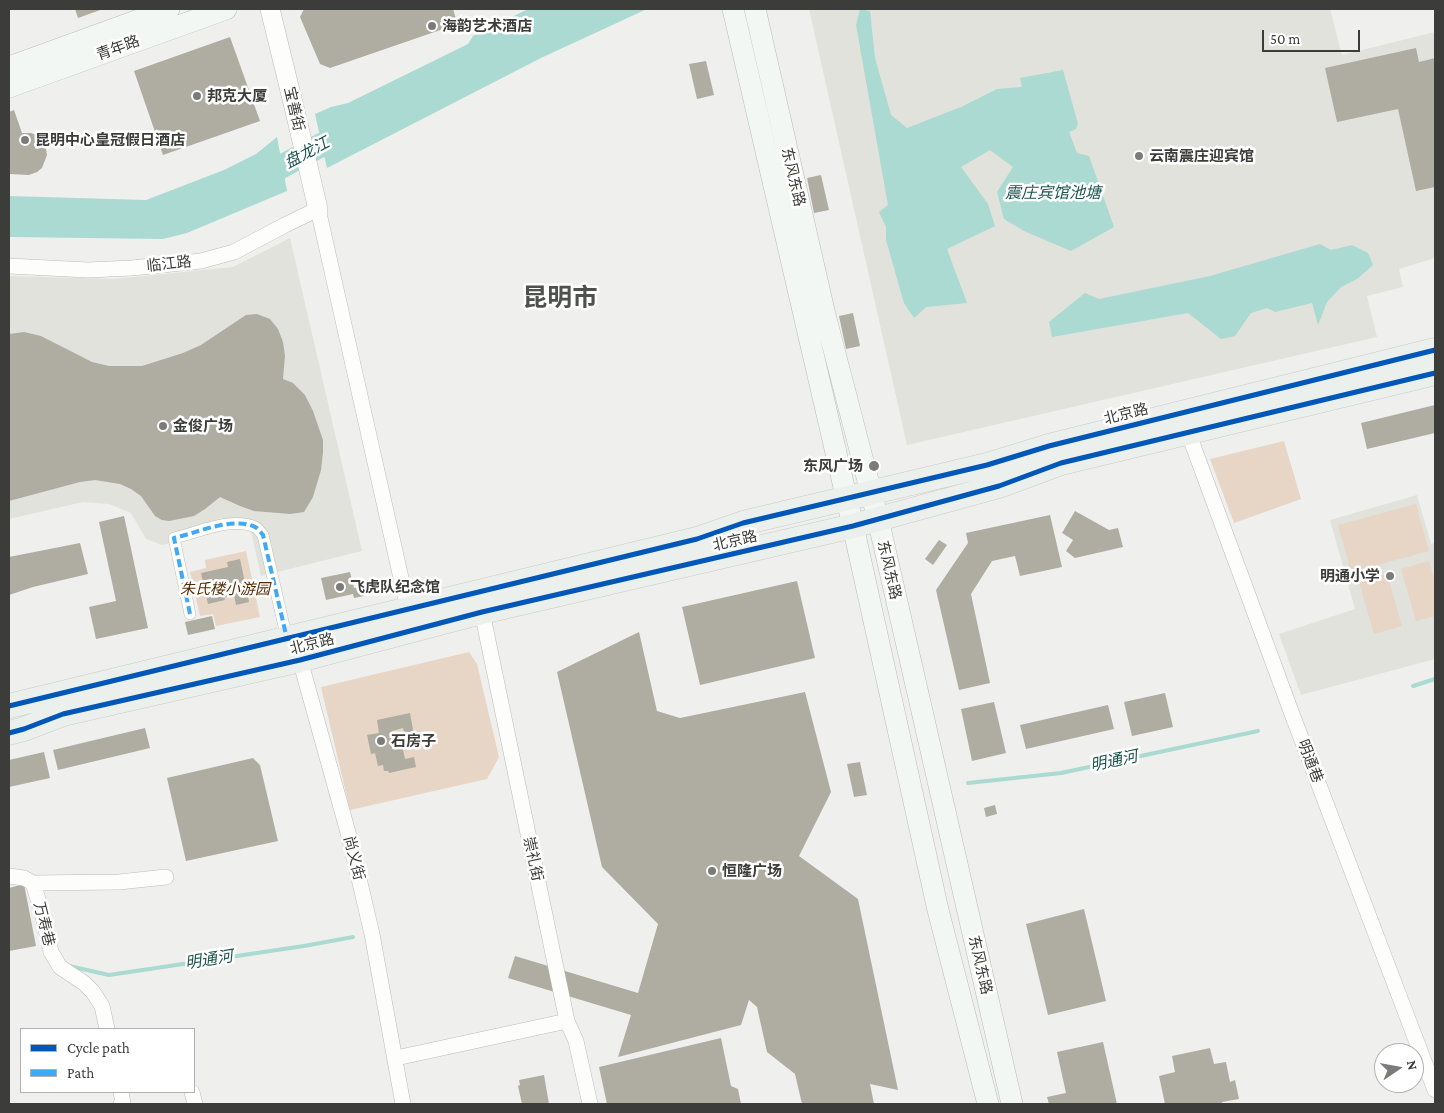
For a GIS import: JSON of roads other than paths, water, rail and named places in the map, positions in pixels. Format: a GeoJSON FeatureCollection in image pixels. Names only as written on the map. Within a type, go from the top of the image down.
{"type":"FeatureCollection","features":[{"type":"Feature","properties":{"kind":"main road","name":"青年路"},"geometry":{"type":"LineString","coordinates":[[9,67],[169,9]]}},
{"type":"Feature","properties":{"kind":"main road","name":"青年路"},"geometry":{"type":"LineString","coordinates":[[9,87],[226,9]]}},
{"type":"Feature","properties":{"kind":"main road","name":"东风东路"},"geometry":{"type":"LineString","coordinates":[[733,9],[938,910],[988,1104]]}},
{"type":"Feature","properties":{"kind":"main road","name":"东风东路"},"geometry":{"type":"LineString","coordinates":[[755,9],[825,314],[878,519],[1012,1104]]}},
{"type":"Feature","properties":{"kind":"main road","name":"北京路"},"geometry":{"type":"LineString","coordinates":[[9,706],[697,539],[743,523],[987,465],[1049,446],[1435,350]]}},
{"type":"Feature","properties":{"kind":"main road","name":"北京路"},"geometry":{"type":"LineString","coordinates":[[9,733],[64,714],[300,660],[482,612],[852,526],[1000,486],[1061,463],[1435,373]]}},
{"type":"Feature","properties":{"kind":"street","name":"宝善街"},"geometry":{"type":"LineString","coordinates":[[270,9],[318,209]]}},
{"type":"Feature","properties":{"kind":"street","name":"临江路"},"geometry":{"type":"LineString","coordinates":[[9,266],[88,270],[201,261],[234,252],[285,224],[318,209]]}},
{"type":"Feature","properties":{"kind":"street"},"geometry":{"type":"LineString","coordinates":[[318,209],[408,609]]}},
{"type":"Feature","properties":{"kind":"street","name":"明通巷"},"geometry":{"type":"LineString","coordinates":[[1188,432],[1292,714],[1435,1090]]}},
{"type":"Feature","properties":{"kind":"street"},"geometry":{"type":"LineString","coordinates":[[190,614],[174,538],[215,526],[240,524],[256,527],[263,535],[286,639]]}},
{"type":"Feature","properties":{"kind":"street","name":"崇礼街"},"geometry":{"type":"LineString","coordinates":[[482,612],[567,1021],[576,1041],[590,1104]]}},
{"type":"Feature","properties":{"kind":"street","name":"尚义街"},"geometry":{"type":"LineString","coordinates":[[300,660],[349,836],[372,934],[403,1104]]}},
{"type":"Feature","properties":{"kind":"street","name":"万寿巷"},"geometry":{"type":"LineString","coordinates":[[9,876],[24,878],[34,883],[51,952],[60,967],[84,983],[93,992],[102,1006],[107,1028]]}},
{"type":"Feature","properties":{"kind":"street"},"geometry":{"type":"LineString","coordinates":[[34,883],[119,882],[166,877]]}},
{"type":"Feature","properties":{"kind":"street"},"geometry":{"type":"LineString","coordinates":[[396,1058],[567,1021]]}},
{"type":"Feature","properties":{"kind":"water"},"geometry":{"type":"Polygon","coordinates":[[[528,9],[647,9],[541,58],[327,168],[315,114],[331,107],[348,103],[468,44],[473,36],[528,9]]]}},
{"type":"Feature","properties":{"kind":"water","name":"震庄宾馆池塘"},"geometry":{"type":"Polygon","coordinates":[[[860,9],[870,11],[875,58],[891,115],[907,128],[961,107],[997,89],[1022,87],[1020,78],[1063,70],[1078,124],[1076,129],[1069,132],[1077,153],[1089,156],[1114,227],[1071,251],[1024,231],[1004,219],[997,192],[1013,167],[990,150],[961,167],[988,204],[995,226],[947,249],[967,303],[926,307],[914,318],[904,303],[886,240],[886,227],[879,212],[888,205],[856,25],[860,9]]]}},
{"type":"Feature","properties":{"kind":"water"},"geometry":{"type":"Polygon","coordinates":[[[277,137],[287,191],[187,233],[163,239],[9,237],[9,196],[146,200],[224,170],[256,154],[277,137]]]}},
{"type":"Feature","properties":{"kind":"water"},"geometry":{"type":"Polygon","coordinates":[[[1320,244],[1331,250],[1352,245],[1368,253],[1373,265],[1357,279],[1341,287],[1327,302],[1318,325],[1312,303],[1275,312],[1267,308],[1251,313],[1235,336],[1221,339],[1188,313],[1052,337],[1049,322],[1085,293],[1099,299],[1210,276],[1320,244]]]}},
{"type":"Feature","properties":{"kind":"waterway","name":"盘龙江"},"geometry":{"type":"LineString","coordinates":[[253,182],[351,129]]}},
{"type":"Feature","properties":{"kind":"waterway","name":"明通河"},"geometry":{"type":"LineString","coordinates":[[1413,686],[1435,679]]}},
{"type":"Feature","properties":{"kind":"waterway","name":"明通河"},"geometry":{"type":"LineString","coordinates":[[968,783],[1061,773],[1258,731]]}},
{"type":"Feature","properties":{"kind":"waterway","name":"明通河"},"geometry":{"type":"LineString","coordinates":[[69,966],[109,975],[353,937]]}},
{"type":"Feature","properties":{"kind":"place","name":"海韵艺术酒店"},"geometry":{"type":"Point","coordinates":[432,26]}},
{"type":"Feature","properties":{"kind":"place","name":"邦克大厦"},"geometry":{"type":"Point","coordinates":[197,96]}},
{"type":"Feature","properties":{"kind":"place","name":"昆明中心皇冠假日酒店"},"geometry":{"type":"Point","coordinates":[25,140]}},
{"type":"Feature","properties":{"kind":"place","name":"云南震庄迎宾馆"},"geometry":{"type":"Point","coordinates":[1139,156]}},
{"type":"Feature","properties":{"kind":"place","name":"金俊广场"},"geometry":{"type":"Point","coordinates":[163,426]}},
{"type":"Feature","properties":{"kind":"place","name":"东风广场"},"geometry":{"type":"Point","coordinates":[874,466]}},
{"type":"Feature","properties":{"kind":"place","name":"明通小学"},"geometry":{"type":"Point","coordinates":[1390,576]}},
{"type":"Feature","properties":{"kind":"place","name":"飞虎队纪念馆"},"geometry":{"type":"Point","coordinates":[340,587]}},
{"type":"Feature","properties":{"kind":"place","name":"石房子"},"geometry":{"type":"Point","coordinates":[381,741]}},
{"type":"Feature","properties":{"kind":"place","name":"恒隆广场"},"geometry":{"type":"Point","coordinates":[712,871]}},
{"type":"Feature","properties":{"kind":"district","name":"昆明市"},"geometry":{"type":"Point","coordinates":[560,298]}},
{"type":"Feature","properties":{"kind":"park label","name":"朱氏楼小游园"},"geometry":{"type":"Point","coordinates":[225,589]}}]}
